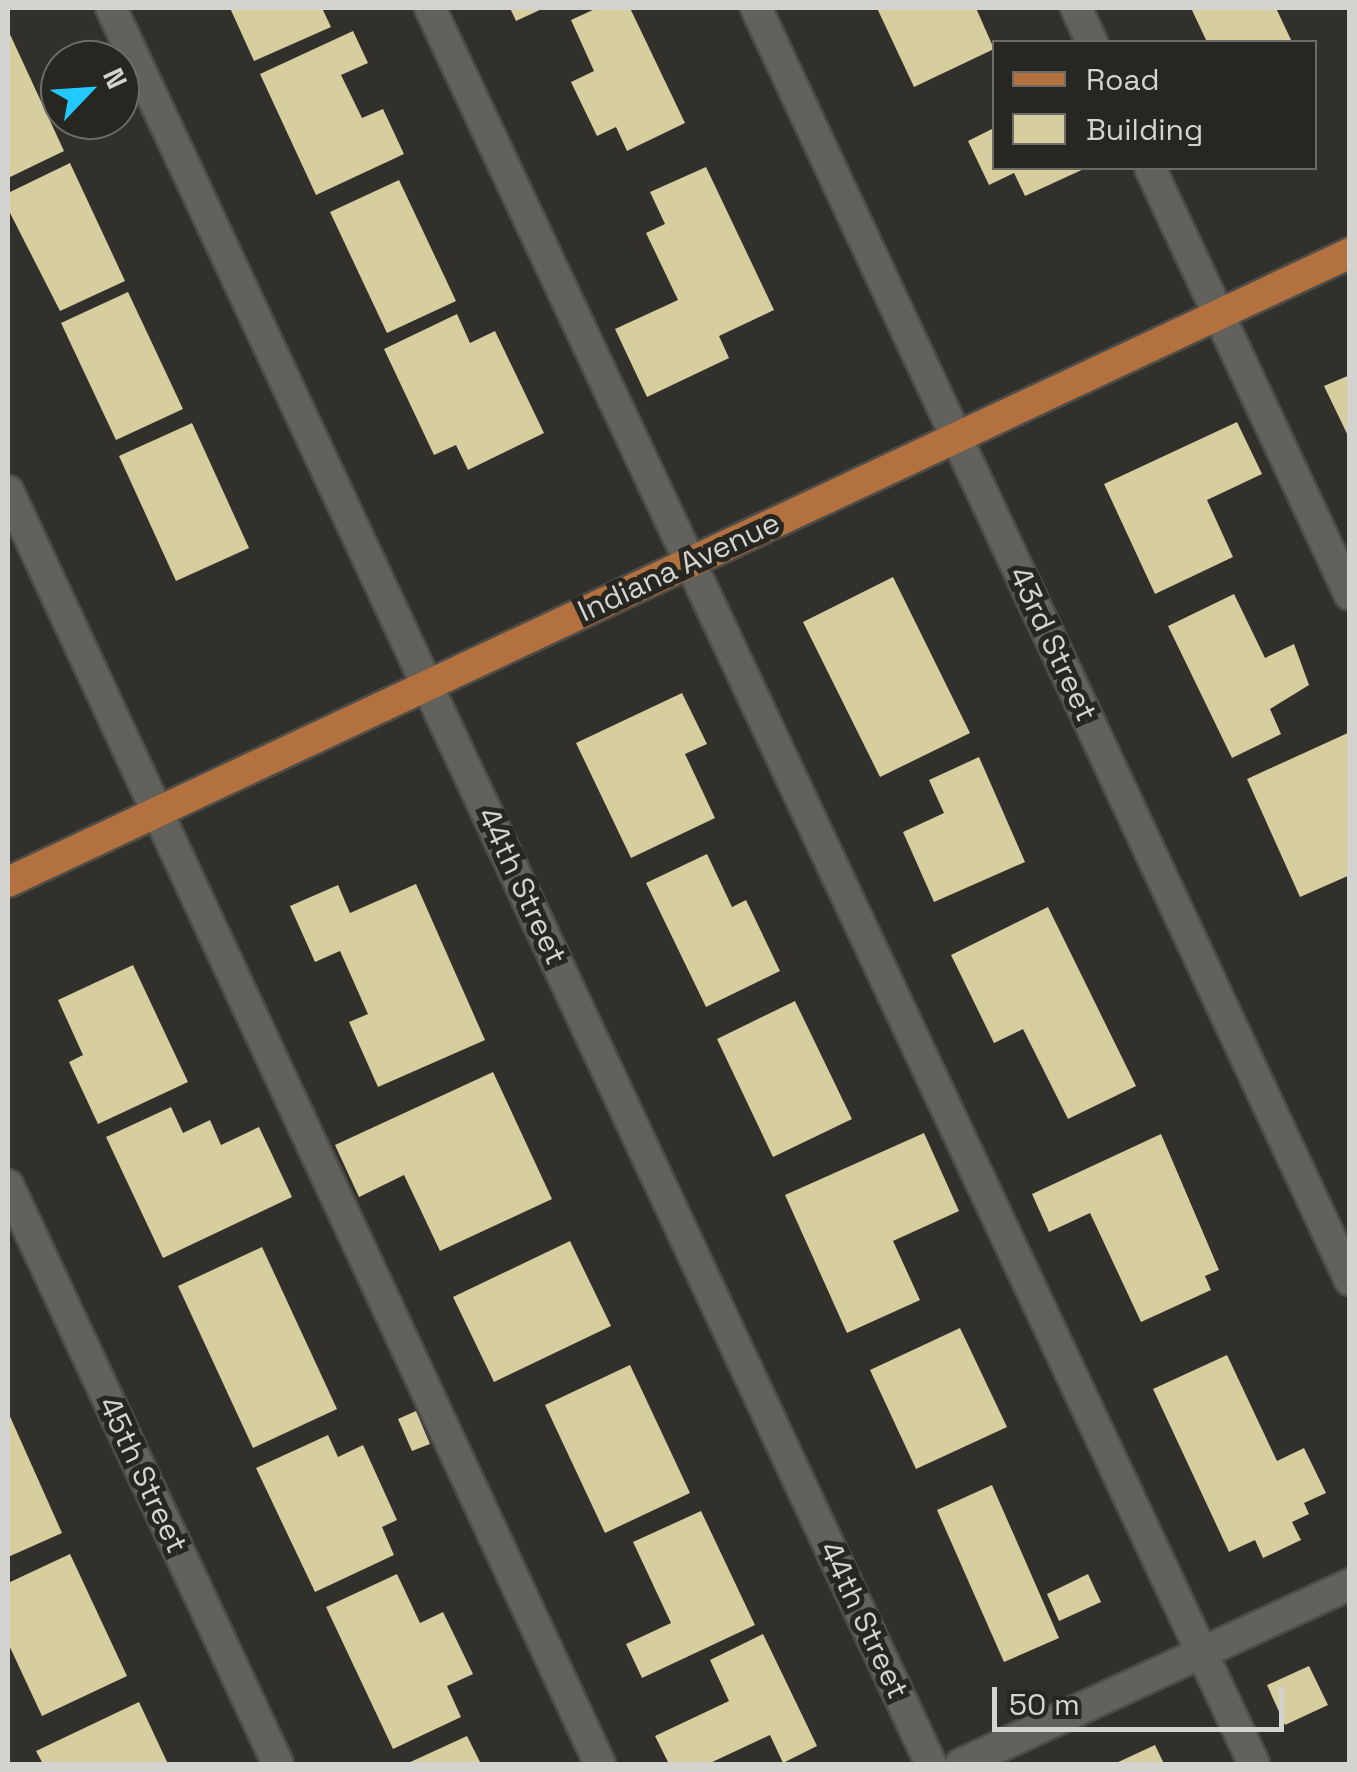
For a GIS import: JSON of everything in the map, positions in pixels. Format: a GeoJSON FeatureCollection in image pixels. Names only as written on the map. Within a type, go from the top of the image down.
{"type":"FeatureCollection","features":[{"type":"Feature","properties":{"kind":"main road","name":"Indiana Avenue"},"geometry":{"type":"LineString","coordinates":[[8,882],[1350,252]]}},
{"type":"Feature","properties":{"kind":"street","name":"44th Street"},"geometry":{"type":"LineString","coordinates":[[111,8],[931,1764]]}},
{"type":"Feature","properties":{"kind":"street"},"geometry":{"type":"LineString","coordinates":[[430,8],[1254,1764]]}},
{"type":"Feature","properties":{"kind":"street","name":"43rd Street"},"geometry":{"type":"LineString","coordinates":[[756,8],[1350,1280]]}},
{"type":"Feature","properties":{"kind":"street"},"geometry":{"type":"LineString","coordinates":[[1076,8],[1091,40]]}},
{"type":"Feature","properties":{"kind":"street"},"geometry":{"type":"LineString","coordinates":[[1151,170],[1350,594]]}},
{"type":"Feature","properties":{"kind":"street"},"geometry":{"type":"LineString","coordinates":[[8,491],[600,1764]]}},
{"type":"Feature","properties":{"kind":"street","name":"45th Street"},"geometry":{"type":"LineString","coordinates":[[8,1185],[278,1764]]}},
{"type":"Feature","properties":{"kind":"street"},"geometry":{"type":"LineString","coordinates":[[961,1764],[1350,1584]]}},
{"type":"Feature","properties":{"kind":"building"},"geometry":{"type":"Polygon","coordinates":[[[230,8],[322,8],[331,27],[254,61],[230,8]]]}},
{"type":"Feature","properties":{"kind":"building"},"geometry":{"type":"Polygon","coordinates":[[[510,8],[544,8],[516,21],[510,8]]]}},
{"type":"Feature","properties":{"kind":"building"},"geometry":{"type":"Polygon","coordinates":[[[597,8],[630,8],[685,123],[627,151],[616,127],[597,136],[571,82],[594,71],[571,20],[597,8]]]}},
{"type":"Feature","properties":{"kind":"building"},"geometry":{"type":"Polygon","coordinates":[[[877,8],[976,8],[992,50],[914,87],[877,8]]]}},
{"type":"Feature","properties":{"kind":"building"},"geometry":{"type":"Polygon","coordinates":[[[1191,8],[1276,8],[1291,40],[1206,40],[1191,8]]]}},
{"type":"Feature","properties":{"kind":"building"},"geometry":{"type":"Polygon","coordinates":[[[8,30],[40,99],[40,140],[59,140],[64,151],[8,178],[8,30]]]}},
{"type":"Feature","properties":{"kind":"building"},"geometry":{"type":"Polygon","coordinates":[[[353,31],[368,63],[341,75],[362,118],[383,109],[404,154],[316,195],[260,74],[353,31]]]}},
{"type":"Feature","properties":{"kind":"building"},"geometry":{"type":"Polygon","coordinates":[[[992,129],[992,170],[1082,170],[1025,196],[1014,173],[989,185],[968,141],[992,129]]]}},
{"type":"Feature","properties":{"kind":"building"},"geometry":{"type":"Polygon","coordinates":[[[70,163],[125,281],[60,311],[8,209],[8,193],[70,163]]]}},
{"type":"Feature","properties":{"kind":"building"},"geometry":{"type":"Polygon","coordinates":[[[706,167],[774,310],[719,336],[729,358],[647,397],[615,329],[678,300],[646,233],[665,224],[650,192],[706,167]]]}},
{"type":"Feature","properties":{"kind":"building"},"geometry":{"type":"Polygon","coordinates":[[[399,180],[456,301],[387,333],[330,212],[399,180]]]}},
{"type":"Feature","properties":{"kind":"building"},"geometry":{"type":"Polygon","coordinates":[[[128,292],[183,409],[116,440],[61,323],[128,292]]]}},
{"type":"Feature","properties":{"kind":"building"},"geometry":{"type":"Polygon","coordinates":[[[457,314],[470,343],[495,331],[544,433],[468,470],[456,445],[434,455],[384,349],[457,314]]]}},
{"type":"Feature","properties":{"kind":"building"},"geometry":{"type":"Polygon","coordinates":[[[1350,375],[1350,440],[1324,386],[1350,375]]]}},
{"type":"Feature","properties":{"kind":"building"},"geometry":{"type":"Polygon","coordinates":[[[1237,422],[1262,474],[1207,500],[1233,557],[1155,594],[1104,484],[1237,422]]]}},
{"type":"Feature","properties":{"kind":"building"},"geometry":{"type":"Polygon","coordinates":[[[192,423],[249,548],[176,581],[119,456],[192,423]]]}},
{"type":"Feature","properties":{"kind":"building"},"geometry":{"type":"Polygon","coordinates":[[[893,577],[970,733],[880,777],[803,622],[893,577]]]}},
{"type":"Feature","properties":{"kind":"building"},"geometry":{"type":"Polygon","coordinates":[[[1234,594],[1265,658],[1294,644],[1309,685],[1270,709],[1281,734],[1232,758],[1168,626],[1234,594]]]}},
{"type":"Feature","properties":{"kind":"building"},"geometry":{"type":"Polygon","coordinates":[[[682,693],[707,744],[685,754],[715,818],[631,858],[576,743],[682,693]]]}},
{"type":"Feature","properties":{"kind":"building"},"geometry":{"type":"Polygon","coordinates":[[[1350,732],[1350,875],[1300,897],[1247,779],[1350,732]]]}},
{"type":"Feature","properties":{"kind":"building"},"geometry":{"type":"Polygon","coordinates":[[[979,757],[1025,862],[934,902],[903,832],[944,813],[929,780],[979,757]]]}},
{"type":"Feature","properties":{"kind":"building"},"geometry":{"type":"Polygon","coordinates":[[[707,854],[732,907],[746,900],[780,971],[706,1007],[646,883],[707,854]]]}},
{"type":"Feature","properties":{"kind":"building"},"geometry":{"type":"Polygon","coordinates":[[[416,884],[485,1040],[378,1087],[349,1022],[368,1014],[340,951],[315,962],[290,906],[338,885],[350,913],[416,884]]]}},
{"type":"Feature","properties":{"kind":"building"},"geometry":{"type":"Polygon","coordinates":[[[1048,907],[1136,1086],[1068,1119],[1023,1029],[994,1043],[951,955],[1048,907]]]}},
{"type":"Feature","properties":{"kind":"building"},"geometry":{"type":"Polygon","coordinates":[[[133,965],[188,1082],[98,1124],[69,1062],[83,1055],[58,1000],[133,965]]]}},
{"type":"Feature","properties":{"kind":"building"},"geometry":{"type":"Polygon","coordinates":[[[795,1001],[852,1119],[773,1157],[717,1039],[795,1001]]]}},
{"type":"Feature","properties":{"kind":"building"},"geometry":{"type":"Polygon","coordinates":[[[493,1072],[552,1199],[440,1251],[404,1175],[359,1197],[335,1145],[493,1072]]]}},
{"type":"Feature","properties":{"kind":"building"},"geometry":{"type":"Polygon","coordinates":[[[171,1107],[183,1133],[210,1120],[221,1145],[259,1127],[292,1197],[163,1258],[106,1137],[171,1107]]]}},
{"type":"Feature","properties":{"kind":"building"},"geometry":{"type":"Polygon","coordinates":[[[924,1133],[959,1211],[893,1241],[920,1300],[847,1333],[785,1195],[924,1133]]]}},
{"type":"Feature","properties":{"kind":"building"},"geometry":{"type":"Polygon","coordinates":[[[1161,1134],[1219,1270],[1205,1276],[1211,1290],[1141,1322],[1090,1213],[1049,1232],[1032,1194],[1161,1134]]]}},
{"type":"Feature","properties":{"kind":"building"},"geometry":{"type":"Polygon","coordinates":[[[570,1241],[611,1326],[494,1382],[453,1297],[570,1241]]]}},
{"type":"Feature","properties":{"kind":"building"},"geometry":{"type":"Polygon","coordinates":[[[262,1247],[337,1409],[253,1448],[178,1286],[262,1247]]]}},
{"type":"Feature","properties":{"kind":"building"},"geometry":{"type":"Polygon","coordinates":[[[960,1328],[1007,1427],[916,1469],[870,1370],[960,1328]]]}},
{"type":"Feature","properties":{"kind":"building"},"geometry":{"type":"Polygon","coordinates":[[[1227,1355],[1277,1461],[1304,1448],[1326,1493],[1304,1503],[1309,1514],[1292,1522],[1301,1540],[1263,1558],[1255,1540],[1229,1552],[1153,1389],[1227,1355]]]}},
{"type":"Feature","properties":{"kind":"building"},"geometry":{"type":"Polygon","coordinates":[[[630,1365],[690,1493],[605,1533],[545,1405],[630,1365]]]}},
{"type":"Feature","properties":{"kind":"building"},"geometry":{"type":"Polygon","coordinates":[[[416,1411],[430,1444],[412,1451],[398,1419],[416,1411]]]}},
{"type":"Feature","properties":{"kind":"building"},"geometry":{"type":"Polygon","coordinates":[[[8,1412],[62,1533],[8,1557],[8,1412]]]}},
{"type":"Feature","properties":{"kind":"building"},"geometry":{"type":"Polygon","coordinates":[[[328,1435],[338,1457],[363,1445],[397,1520],[382,1527],[394,1555],[315,1592],[256,1468],[328,1435]]]}},
{"type":"Feature","properties":{"kind":"building"},"geometry":{"type":"Polygon","coordinates":[[[992,1485],[1059,1638],[1004,1662],[937,1510],[992,1485]]]}},
{"type":"Feature","properties":{"kind":"building"},"geometry":{"type":"Polygon","coordinates":[[[701,1511],[755,1625],[642,1678],[626,1644],[671,1623],[633,1542],[701,1511]]]}},
{"type":"Feature","properties":{"kind":"building"},"geometry":{"type":"Polygon","coordinates":[[[70,1554],[127,1676],[42,1716],[8,1643],[8,1583],[70,1554]]]}},
{"type":"Feature","properties":{"kind":"building"},"geometry":{"type":"Polygon","coordinates":[[[397,1574],[420,1623],[443,1612],[473,1674],[447,1686],[461,1717],[393,1749],[326,1607],[397,1574]]]}},
{"type":"Feature","properties":{"kind":"building"},"geometry":{"type":"Polygon","coordinates":[[[1088,1574],[1101,1602],[1059,1621],[1047,1594],[1088,1574]]]}},
{"type":"Feature","properties":{"kind":"building"},"geometry":{"type":"Polygon","coordinates":[[[763,1634],[817,1746],[783,1763],[770,1735],[708,1764],[669,1764],[655,1736],[729,1701],[710,1660],[763,1634]]]}},
{"type":"Feature","properties":{"kind":"building"},"geometry":{"type":"Polygon","coordinates":[[[1309,1666],[1328,1705],[1285,1725],[1267,1685],[1309,1666]]]}},
{"type":"Feature","properties":{"kind":"building"},"geometry":{"type":"Polygon","coordinates":[[[139,1702],[168,1764],[43,1764],[36,1751],[139,1702]]]}},
{"type":"Feature","properties":{"kind":"building"},"geometry":{"type":"Polygon","coordinates":[[[467,1736],[481,1764],[406,1764],[467,1736]]]}},
{"type":"Feature","properties":{"kind":"building"},"geometry":{"type":"Polygon","coordinates":[[[1155,1745],[1164,1764],[1114,1764],[1155,1745]]]}}]}
